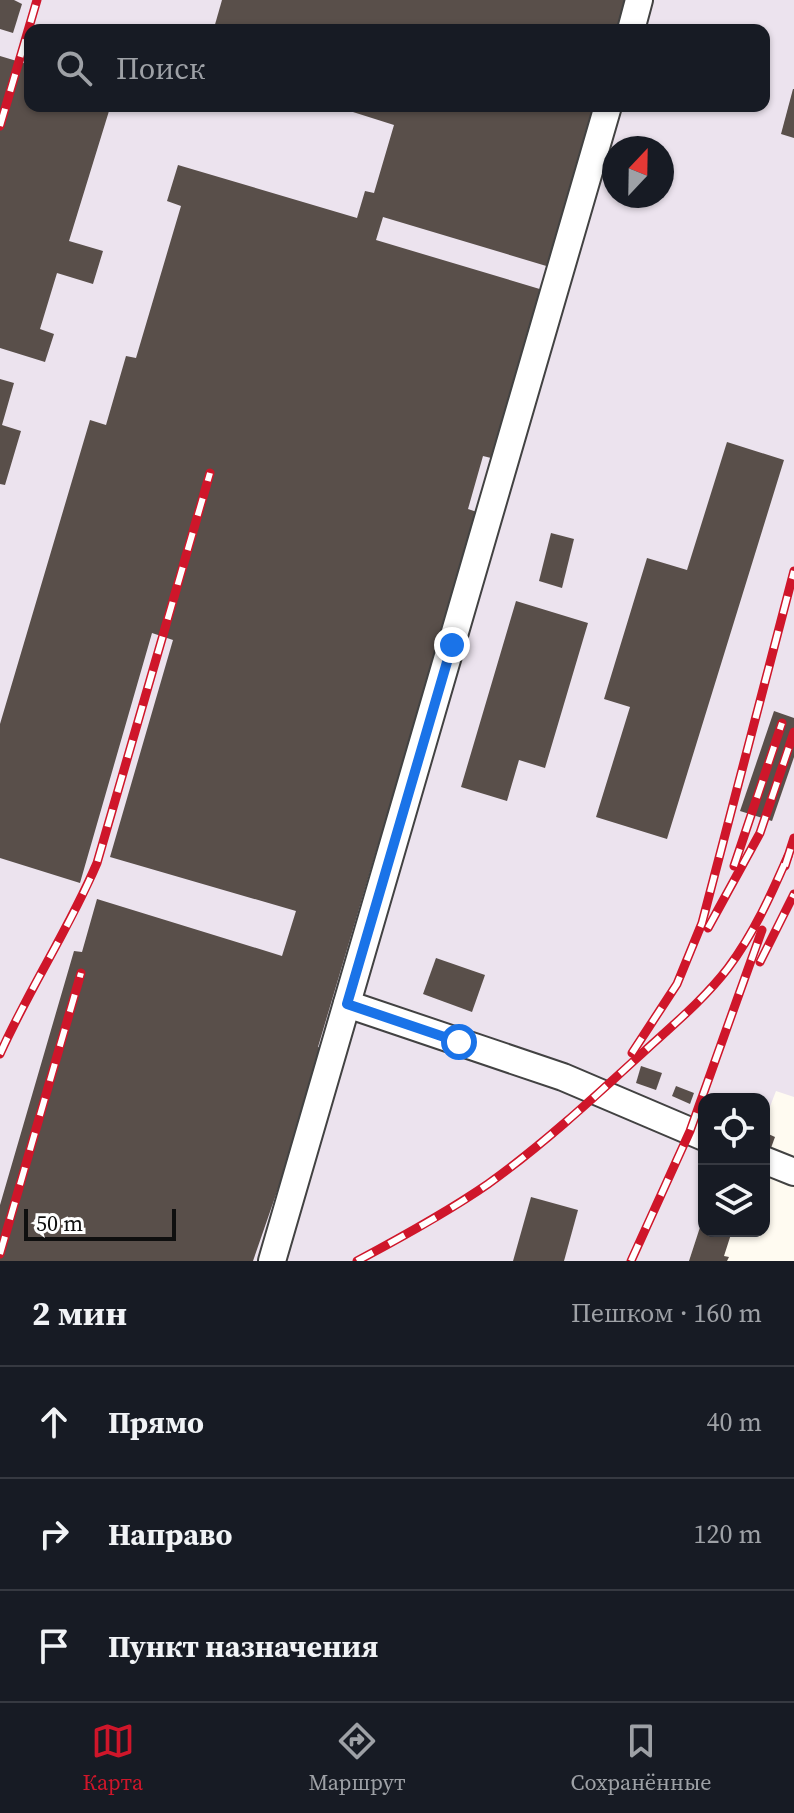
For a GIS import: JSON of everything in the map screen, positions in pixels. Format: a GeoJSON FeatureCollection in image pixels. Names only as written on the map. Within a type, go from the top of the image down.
{"type":"FeatureCollection","features":[{"type":"Feature","properties":{"kind":"lane"},"geometry":{"type":"LineString","coordinates":[[633,24],[639,0]]}},
{"type":"Feature","properties":{"kind":"lane"},"geometry":{"type":"LineString","coordinates":[[272,1261],[606,112]]}},
{"type":"Feature","properties":{"kind":"lane"},"geometry":{"type":"LineString","coordinates":[[347,1004],[563,1077],[698,1134]]}},
{"type":"Feature","properties":{"kind":"lane"},"geometry":{"type":"LineString","coordinates":[[770,1162],[794,1172]]}},
{"type":"Feature","properties":{"kind":"shaded area"},"geometry":{"type":"Polygon","coordinates":[[[0,0],[794,0],[794,1097],[776,1091],[770,1106],[770,1093],[698,1093],[698,1234],[689,1261],[0,1261],[0,0]]]}},
{"type":"Feature","properties":{"kind":"building"},"geometry":{"type":"Polygon","coordinates":[[[0,0],[14,0],[22,4],[13,33],[0,29],[0,0]]]}},
{"type":"Feature","properties":{"kind":"building"},"geometry":{"type":"Polygon","coordinates":[[[222,0],[633,0],[626,24],[215,24],[222,0]]]}},
{"type":"Feature","properties":{"kind":"building"},"geometry":{"type":"Polygon","coordinates":[[[0,56],[24,63],[24,112],[109,112],[69,241],[103,251],[93,284],[57,273],[40,329],[54,334],[45,362],[0,348],[0,56]]]}},
{"type":"Feature","properties":{"kind":"building"},"geometry":{"type":"Polygon","coordinates":[[[794,89],[794,138],[781,134],[794,89]]]}},
{"type":"Feature","properties":{"kind":"building"},"geometry":{"type":"Polygon","coordinates":[[[353,112],[599,112],[553,268],[383,217],[376,240],[553,293],[503,461],[483,456],[468,509],[486,515],[387,848],[378,845],[318,1047],[326,1050],[253,1261],[0,1261],[0,1205],[74,951],[82,952],[97,899],[282,956],[296,911],[110,857],[173,640],[152,633],[80,883],[0,858],[0,724],[90,420],[106,425],[126,356],[136,358],[181,206],[167,201],[178,165],[357,218],[365,191],[374,193],[394,125],[353,112]]]}},
{"type":"Feature","properties":{"kind":"building"},"geometry":{"type":"Polygon","coordinates":[[[0,379],[14,383],[2,425],[21,431],[5,485],[0,484],[0,379]]]}},
{"type":"Feature","properties":{"kind":"building"},"geometry":{"type":"Polygon","coordinates":[[[727,442],[784,460],[667,839],[596,817],[630,707],[604,699],[647,558],[687,570],[727,442]]]}},
{"type":"Feature","properties":{"kind":"building"},"geometry":{"type":"Polygon","coordinates":[[[551,533],[574,539],[562,588],[539,581],[551,533]]]}},
{"type":"Feature","properties":{"kind":"building"},"geometry":{"type":"Polygon","coordinates":[[[516,601],[588,623],[545,768],[519,760],[507,801],[461,787],[516,601]]]}},
{"type":"Feature","properties":{"kind":"building"},"geometry":{"type":"Polygon","coordinates":[[[774,711],[794,718],[794,757],[772,821],[740,811],[774,711]]]}},
{"type":"Feature","properties":{"kind":"building"},"geometry":{"type":"Polygon","coordinates":[[[436,958],[485,975],[472,1012],[423,994],[436,958]]]}},
{"type":"Feature","properties":{"kind":"building"},"geometry":{"type":"Polygon","coordinates":[[[641,1066],[662,1073],[656,1090],[636,1083],[641,1066]]]}},
{"type":"Feature","properties":{"kind":"building"},"geometry":{"type":"Polygon","coordinates":[[[676,1086],[694,1093],[690,1104],[672,1096],[676,1086]]]}},
{"type":"Feature","properties":{"kind":"building"},"geometry":{"type":"Polygon","coordinates":[[[531,1197],[578,1210],[564,1261],[513,1261],[531,1197]]]}},
{"type":"Feature","properties":{"kind":"building"},"geometry":{"type":"Polygon","coordinates":[[[698,1233],[698,1237],[730,1237],[724,1256],[729,1257],[727,1261],[689,1261],[698,1233]]]}},
{"type":"Feature","properties":{"kind":"railway"},"geometry":{"type":"LineString","coordinates":[[30,24],[37,0]]}},
{"type":"Feature","properties":{"kind":"railway"},"geometry":{"type":"LineString","coordinates":[[0,126],[24,44]]}},
{"type":"Feature","properties":{"kind":"railway"},"geometry":{"type":"LineString","coordinates":[[0,1054],[97,863],[210,473]]}},
{"type":"Feature","properties":{"kind":"railway"},"geometry":{"type":"LineString","coordinates":[[632,1053],[677,984],[702,923],[794,571]]}},
{"type":"Feature","properties":{"kind":"railway"},"geometry":{"type":"LineString","coordinates":[[734,866],[782,723]]}},
{"type":"Feature","properties":{"kind":"railway"},"geometry":{"type":"LineString","coordinates":[[708,928],[760,833],[794,732]]}},
{"type":"Feature","properties":{"kind":"railway"},"geometry":{"type":"LineString","coordinates":[[785,866],[794,838]]}},
{"type":"Feature","properties":{"kind":"railway"},"geometry":{"type":"LineString","coordinates":[[357,1261],[440,1215],[508,1169],[684,1015],[737,955],[761,914],[788,856]]}},
{"type":"Feature","properties":{"kind":"railway"},"geometry":{"type":"LineString","coordinates":[[760,962],[794,894]]}},
{"type":"Feature","properties":{"kind":"railway"},"geometry":{"type":"LineString","coordinates":[[631,1261],[690,1131],[762,930]]}},
{"type":"Feature","properties":{"kind":"railway"},"geometry":{"type":"LineString","coordinates":[[0,1254],[81,973]]}},
{"type":"Feature","properties":{"kind":"route"},"geometry":{"type":"LineString","coordinates":[[452,645],[347,1004],[459,1042]]}}]}
